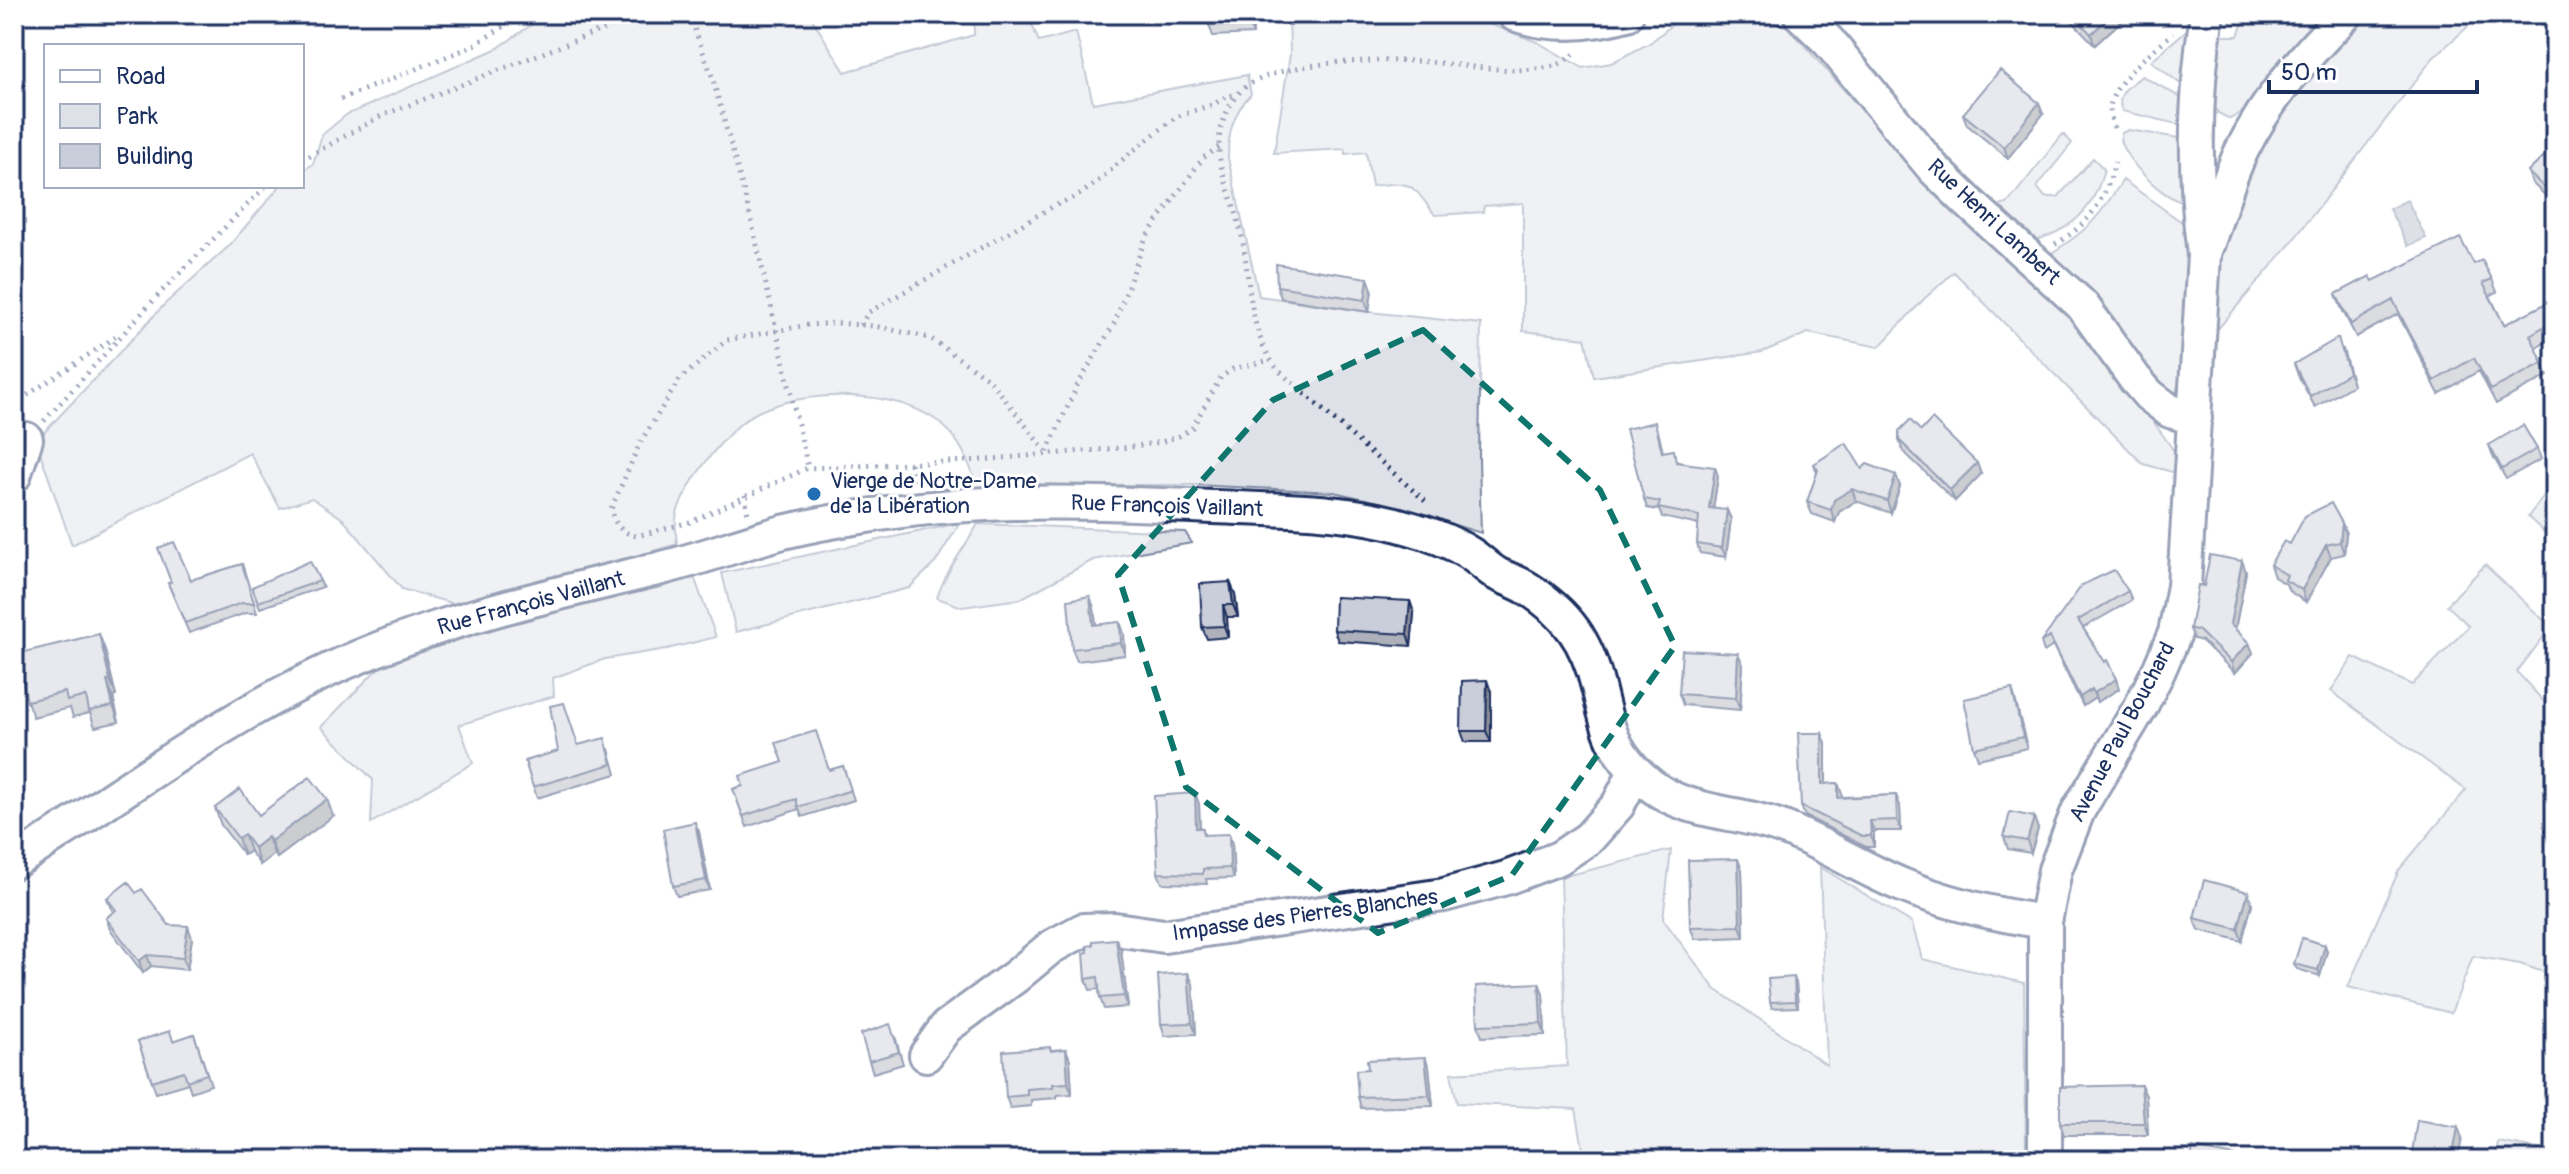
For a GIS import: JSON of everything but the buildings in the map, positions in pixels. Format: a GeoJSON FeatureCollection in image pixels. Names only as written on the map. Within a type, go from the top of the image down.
{"type":"FeatureCollection","features":[{"type":"Feature","properties":{"kind":"street"},"geometry":{"type":"LineString","coordinates":[[1514,14],[1542,22],[1564,23],[1617,17]]}},
{"type":"Feature","properties":{"kind":"street","name":"Rue Henri Lambert"},"geometry":{"type":"LineString","coordinates":[[1800,14],[1829,42],[1933,168],[2082,305],[2149,395],[2170,411],[2195,418]]}},
{"type":"Feature","properties":{"kind":"street"},"geometry":{"type":"LineString","coordinates":[[2204,255],[2241,152],[2271,99],[2312,48],[2346,14]]}},
{"type":"Feature","properties":{"kind":"street"},"geometry":{"type":"LineString","coordinates":[[2195,19],[2198,204],[2204,255]]}},
{"type":"Feature","properties":{"kind":"street"},"geometry":{"type":"LineString","coordinates":[[2197,104],[2204,119],[2217,130],[2235,134],[2256,126]]}},
{"type":"Feature","properties":{"kind":"street","name":"Avenue Paul Bouchard"},"geometry":{"type":"LineString","coordinates":[[2045,1160],[2045,922],[2055,870],[2066,838],[2094,780],[2141,706],[2175,633],[2187,546],[2204,255]]}},
{"type":"Feature","properties":{"kind":"street"},"geometry":{"type":"LineString","coordinates":[[14,476],[26,439]]}},
{"type":"Feature","properties":{"kind":"street","name":"Rue François Vaillant"},"geometry":{"type":"LineString","coordinates":[[14,862],[288,690],[358,657],[453,621],[678,564],[785,532],[918,508],[1032,501],[1285,510],[1369,519],[1428,534],[1470,554],[1497,574],[1525,587],[1566,617],[1590,661],[1614,744],[1635,772],[1650,785],[1683,805],[1740,815],[1792,831],[1906,887],[2003,916],[2045,922]]}},
{"type":"Feature","properties":{"kind":"street","name":"Impasse des Pierres Blanches"},"geometry":{"type":"LineString","coordinates":[[926,1055],[946,1027],[1051,947],[1083,930],[1115,929],[1164,936],[1444,895],[1506,878],[1559,858],[1589,838],[1618,805],[1635,772]]}},
{"type":"Feature","properties":{"kind":"path"},"geometry":{"type":"LineString","coordinates":[[341,99],[473,46],[523,14]]}},
{"type":"Feature","properties":{"kind":"path"},"geometry":{"type":"LineString","coordinates":[[304,159],[381,116],[643,14]]}},
{"type":"Feature","properties":{"kind":"path"},"geometry":{"type":"LineString","coordinates":[[689,14],[726,125],[808,468]]}},
{"type":"Feature","properties":{"kind":"path"},"geometry":{"type":"LineString","coordinates":[[1427,503],[1270,360],[1259,338],[1241,232],[1224,178],[1219,147],[1225,116],[1239,94],[1257,82],[1307,66],[1416,61],[1525,69],[1556,66],[1590,46],[1617,17]]}},
{"type":"Feature","properties":{"kind":"path"},"geometry":{"type":"LineString","coordinates":[[2114,128],[2109,110],[2118,87],[2195,19]]}},
{"type":"Feature","properties":{"kind":"path"},"geometry":{"type":"LineString","coordinates":[[860,325],[869,312],[1054,206],[1079,195],[1176,117],[1239,94]]}},
{"type":"Feature","properties":{"kind":"path"},"geometry":{"type":"LineString","coordinates":[[1046,452],[1077,386],[1115,322],[1146,237],[1203,158],[1219,147]]}},
{"type":"Feature","properties":{"kind":"path"},"geometry":{"type":"LineString","coordinates":[[2019,249],[2041,250],[2069,236],[2081,226],[2103,199],[2115,162]]}},
{"type":"Feature","properties":{"kind":"path"},"geometry":{"type":"LineString","coordinates":[[26,439],[126,330],[264,188]]}},
{"type":"Feature","properties":{"kind":"path"},"geometry":{"type":"LineString","coordinates":[[1046,452],[991,381],[930,338],[913,332],[860,325],[808,325],[727,340],[680,379],[640,443],[611,509],[613,520],[628,534],[637,536],[690,522],[808,468],[969,461],[1131,447],[1179,436],[1192,428],[1221,377],[1233,369],[1270,360]]}},
{"type":"Feature","properties":{"kind":"path"},"geometry":{"type":"LineString","coordinates":[[14,404],[126,330]]}},
{"type":"Feature","properties":{"kind":"highlighted area"},"geometry":{"type":"Polygon","coordinates":[[[1423,330],[1600,490],[1675,646],[1512,875],[1378,933],[1186,787],[1118,575],[1273,400],[1423,330]]]}},
{"type":"Feature","properties":{"kind":"green space"},"geometry":{"type":"Polygon","coordinates":[[[547,14],[809,14],[845,72],[974,35],[974,14],[1028,14],[1039,42],[1076,32],[1093,103],[1247,75],[1251,94],[1233,124],[1228,158],[1259,296],[1481,324],[1481,533],[1334,492],[1194,485],[1055,485],[975,481],[961,447],[936,420],[918,410],[873,398],[825,396],[760,411],[735,428],[699,471],[682,500],[676,521],[677,544],[458,605],[402,589],[343,519],[312,498],[280,508],[250,453],[72,545],[36,441],[166,303],[229,246],[278,188],[304,188],[304,170],[313,164],[322,135],[346,115],[498,48],[547,14]]]}},
{"type":"Feature","properties":{"kind":"green space"},"geometry":{"type":"Polygon","coordinates":[[[1289,14],[1462,14],[1537,42],[1583,68],[1611,63],[1650,43],[1678,20],[1699,14],[1751,14],[1788,27],[1946,205],[2024,273],[2105,353],[2174,451],[2176,473],[2143,464],[1954,272],[1879,347],[1808,333],[1762,352],[1594,377],[1585,338],[1523,331],[1523,203],[1484,206],[1483,212],[1435,215],[1410,186],[1372,186],[1366,152],[1346,154],[1345,149],[1274,153],[1290,54],[1289,14]]]}},
{"type":"Feature","properties":{"kind":"green space"},"geometry":{"type":"Polygon","coordinates":[[[2246,14],[2326,14],[2281,62],[2244,111],[2230,119],[2218,113],[2212,100],[2219,36],[2238,36],[2246,14]]]}},
{"type":"Feature","properties":{"kind":"green space"},"geometry":{"type":"Polygon","coordinates":[[[2371,14],[2482,14],[2433,58],[2291,243],[2217,330],[2215,285],[2223,241],[2237,199],[2269,128],[2307,77],[2371,14]]]}},
{"type":"Feature","properties":{"kind":"green space"},"geometry":{"type":"Polygon","coordinates":[[[2189,28],[2187,89],[2151,61],[2189,28]]]}},
{"type":"Feature","properties":{"kind":"green space"},"geometry":{"type":"Polygon","coordinates":[[[2142,76],[2180,97],[2178,124],[2122,111],[2122,95],[2142,76]]]}},
{"type":"Feature","properties":{"kind":"green space"},"geometry":{"type":"Polygon","coordinates":[[[2128,130],[2179,138],[2186,203],[2167,195],[2130,159],[2120,140],[2122,133],[2128,130]]]}},
{"type":"Feature","properties":{"kind":"green space"},"geometry":{"type":"Polygon","coordinates":[[[2063,134],[2072,143],[2037,187],[2045,197],[2058,197],[2093,158],[2104,169],[2100,184],[2078,218],[2056,232],[2028,242],[1991,207],[2007,204],[2063,134]]]}},
{"type":"Feature","properties":{"kind":"green space"},"geometry":{"type":"Polygon","coordinates":[[[2123,180],[2190,228],[2183,376],[2175,393],[2164,394],[2139,365],[2121,328],[2102,301],[2050,254],[2092,222],[2123,180]]]}},
{"type":"Feature","properties":{"kind":"green space"},"geometry":{"type":"Polygon","coordinates":[[[2555,481],[2555,542],[2528,517],[2555,481]]]}},
{"type":"Feature","properties":{"kind":"green space"},"geometry":{"type":"Polygon","coordinates":[[[960,523],[935,563],[909,588],[736,632],[722,573],[960,523]]]}},
{"type":"Feature","properties":{"kind":"green space"},"geometry":{"type":"Polygon","coordinates":[[[978,524],[1185,532],[1192,543],[1093,560],[1020,599],[962,607],[937,598],[978,524]]]}},
{"type":"Feature","properties":{"kind":"green space"},"geometry":{"type":"Polygon","coordinates":[[[2485,565],[2551,627],[2517,672],[2555,714],[2555,976],[2520,964],[2473,956],[2451,1013],[2348,987],[2399,870],[2466,790],[2331,691],[2353,657],[2412,685],[2469,626],[2447,605],[2485,565]]]}},
{"type":"Feature","properties":{"kind":"green space"},"geometry":{"type":"Polygon","coordinates":[[[693,574],[716,637],[605,659],[553,678],[554,696],[459,725],[473,763],[371,823],[373,780],[321,727],[390,656],[693,574]]]}},
{"type":"Feature","properties":{"kind":"green space"},"geometry":{"type":"Polygon","coordinates":[[[1671,850],[1663,919],[1715,989],[1827,1065],[1820,867],[1912,923],[1922,959],[2024,983],[2026,1160],[1585,1160],[1576,1109],[1457,1103],[1451,1073],[1567,1066],[1561,877],[1671,850]]]}},
{"type":"Feature","properties":{"kind":"green space"},"geometry":{"type":"Polygon","coordinates":[[[2498,1142],[2555,1152],[2555,1160],[2495,1160],[2498,1142]]]}},
{"type":"Feature","properties":{"kind":"water"},"geometry":{"type":"Polygon","coordinates":[[[2407,200],[2426,238],[2408,246],[2389,209],[2407,200]]]}},
{"type":"Feature","properties":{"kind":"place","name":"Vierge de Notre-Dame de la Libération"},"geometry":{"type":"Point","coordinates":[814,494]}}]}
